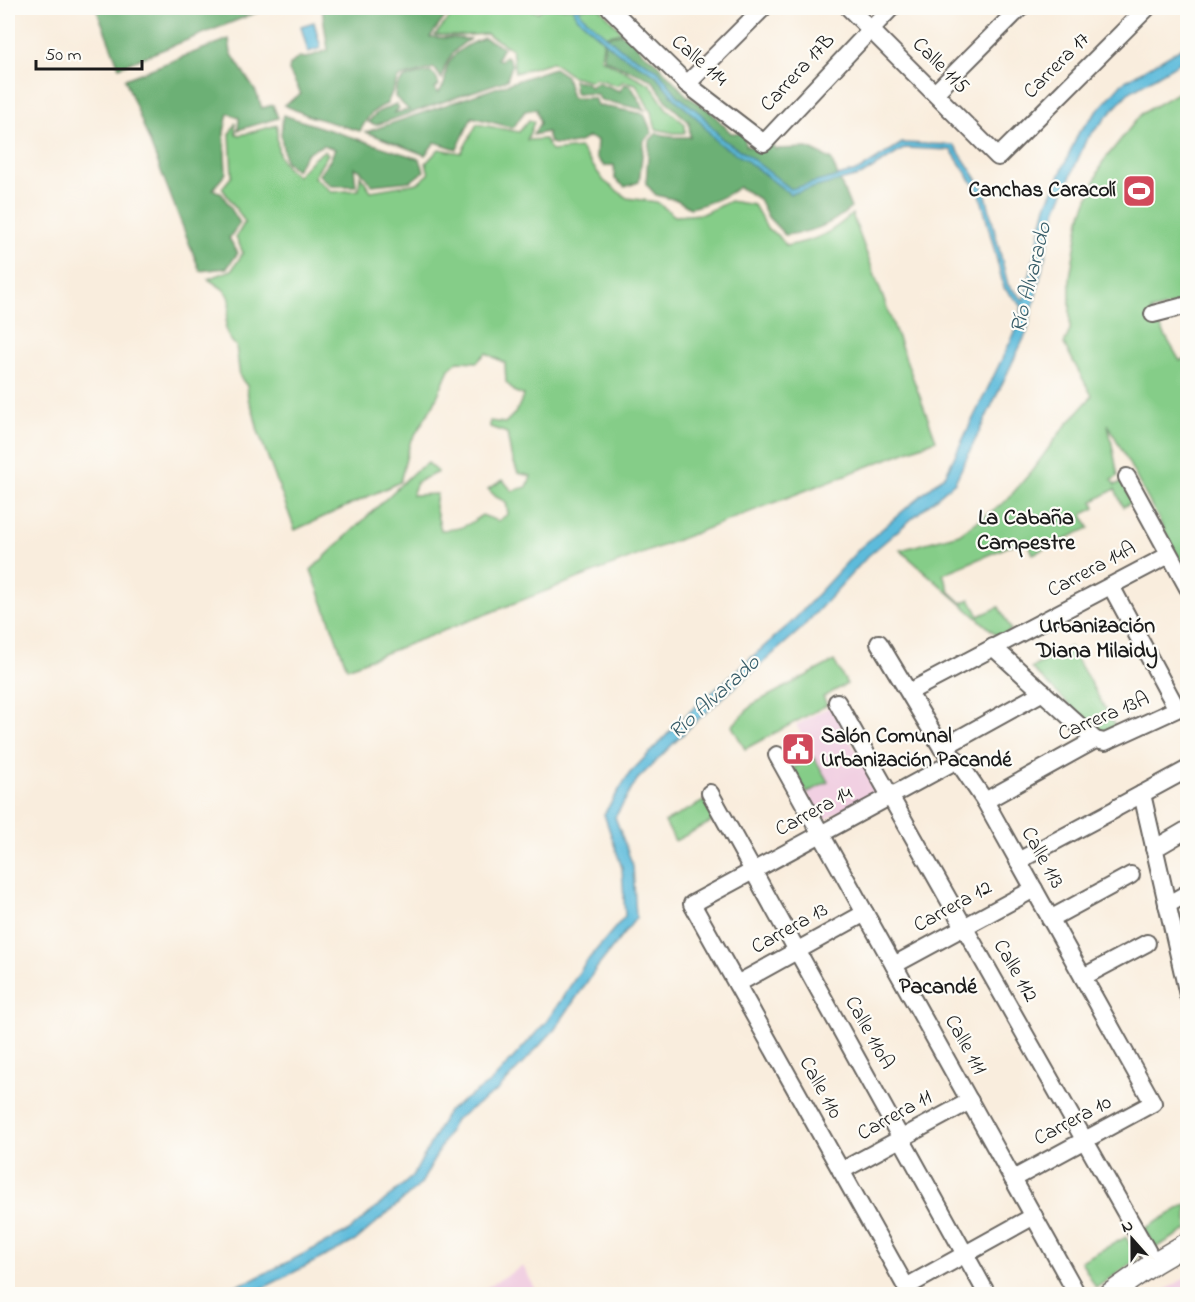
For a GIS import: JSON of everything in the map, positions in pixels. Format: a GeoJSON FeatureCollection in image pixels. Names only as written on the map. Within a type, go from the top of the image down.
{"type":"FeatureCollection","features":[{"type":"Feature","properties":{"kind":"main road"},"geometry":{"type":"LineString","coordinates":[[1110,1294],[1154,1263],[1188,1243]]}},
{"type":"Feature","properties":{"kind":"street"},"geometry":{"type":"LineString","coordinates":[[687,84],[763,8]]}},
{"type":"Feature","properties":{"kind":"street","name":"Calle 115"},"geometry":{"type":"LineString","coordinates":[[849,8],[999,157]]}},
{"type":"Feature","properties":{"kind":"street","name":"Carrera 17B"},"geometry":{"type":"LineString","coordinates":[[764,143],[891,8]]}},
{"type":"Feature","properties":{"kind":"street"},"geometry":{"type":"LineString","coordinates":[[935,93],[1020,8]]}},
{"type":"Feature","properties":{"kind":"street","name":"Carrera 17"},"geometry":{"type":"LineString","coordinates":[[999,157],[1147,8]]}},
{"type":"Feature","properties":{"kind":"street","name":"Calle 114"},"geometry":{"type":"LineString","coordinates":[[620,11],[687,84],[764,143]]}},
{"type":"Feature","properties":{"kind":"street"},"geometry":{"type":"LineString","coordinates":[[1153,314],[1188,305]]}},
{"type":"Feature","properties":{"kind":"street"},"geometry":{"type":"LineString","coordinates":[[1127,477],[1188,588]]}},
{"type":"Feature","properties":{"kind":"street","name":"Carrera 14A"},"geometry":{"type":"LineString","coordinates":[[909,692],[1169,555]]}},
{"type":"Feature","properties":{"kind":"street","name":"Carrera 13A"},"geometry":{"type":"LineString","coordinates":[[985,801],[1095,740],[1105,742],[1178,709],[1111,586]]}},
{"type":"Feature","properties":{"kind":"street","name":"Calle 113"},"geometry":{"type":"LineString","coordinates":[[879,643],[942,748],[957,760],[985,801],[1153,1103]]}},
{"type":"Feature","properties":{"kind":"street"},"geometry":{"type":"LineString","coordinates":[[993,647],[1095,740]]}},
{"type":"Feature","properties":{"kind":"street"},"geometry":{"type":"LineString","coordinates":[[942,748],[1042,692]]}},
{"type":"Feature","properties":{"kind":"street","name":"Calle 112"},"geometry":{"type":"LineString","coordinates":[[837,702],[1154,1263]]}},
{"type":"Feature","properties":{"kind":"street","name":"Calle 111"},"geometry":{"type":"LineString","coordinates":[[777,755],[1077,1294]]}},
{"type":"Feature","properties":{"kind":"street","name":"Carrera 14"},"geometry":{"type":"LineString","coordinates":[[692,904],[957,760]]}},
{"type":"Feature","properties":{"kind":"street"},"geometry":{"type":"LineString","coordinates":[[1018,861],[1188,769]]}},
{"type":"Feature","properties":{"kind":"street","name":"Calle 110A"},"geometry":{"type":"LineString","coordinates":[[710,793],[987,1294]]}},
{"type":"Feature","properties":{"kind":"street"},"geometry":{"type":"LineString","coordinates":[[1142,794],[1188,995]]}},
{"type":"Feature","properties":{"kind":"street"},"geometry":{"type":"LineString","coordinates":[[1154,849],[1188,829]]}},
{"type":"Feature","properties":{"kind":"street"},"geometry":{"type":"LineString","coordinates":[[1050,919],[1131,875]]}},
{"type":"Feature","properties":{"kind":"street","name":"Carrera 12"},"geometry":{"type":"LineString","coordinates":[[894,965],[1034,889]]}},
{"type":"Feature","properties":{"kind":"street"},"geometry":{"type":"LineString","coordinates":[[1167,905],[1188,893]]}},
{"type":"Feature","properties":{"kind":"street","name":"Calle 110"},"geometry":{"type":"LineString","coordinates":[[692,904],[908,1291]]}},
{"type":"Feature","properties":{"kind":"street","name":"Carrera 13"},"geometry":{"type":"LineString","coordinates":[[737,984],[865,913]]}},
{"type":"Feature","properties":{"kind":"street"},"geometry":{"type":"LineString","coordinates":[[1083,977],[1147,943]]}},
{"type":"Feature","properties":{"kind":"street","name":"Carrera 11"},"geometry":{"type":"LineString","coordinates":[[841,1171],[970,1101]]}},
{"type":"Feature","properties":{"kind":"street","name":"Carrera 10"},"geometry":{"type":"LineString","coordinates":[[1013,1179],[1153,1103]]}},
{"type":"Feature","properties":{"kind":"street"},"geometry":{"type":"LineString","coordinates":[[908,1291],[965,1254],[1034,1216]]}},
{"type":"Feature","properties":{"kind":"shaded area"},"geometry":{"type":"Polygon","coordinates":[[[831,706],[878,791],[822,821],[793,768],[814,756],[796,725],[831,706]]]}},
{"type":"Feature","properties":{"kind":"shaded area"},"geometry":{"type":"Polygon","coordinates":[[[523,1266],[538,1294],[475,1294],[523,1266]]]}},
{"type":"Feature","properties":{"kind":"shaded area"},"geometry":{"type":"Polygon","coordinates":[[[1187,1277],[1187,1294],[1158,1294],[1160,1293],[1187,1277]]]}},
{"type":"Feature","properties":{"kind":"green space"},"geometry":{"type":"Polygon","coordinates":[[[96,8],[268,8],[119,67],[96,8]]]}},
{"type":"Feature","properties":{"kind":"green space"},"geometry":{"type":"Polygon","coordinates":[[[322,8],[452,8],[430,37],[470,39],[451,56],[442,79],[434,68],[398,78],[387,104],[371,114],[360,131],[309,116],[284,105],[301,94],[289,71],[290,65],[299,57],[306,58],[328,50],[322,8]]]}},
{"type":"Feature","properties":{"kind":"green space"},"geometry":{"type":"Polygon","coordinates":[[[458,8],[529,8],[538,12],[544,8],[600,8],[622,32],[604,36],[601,59],[650,84],[666,108],[685,124],[685,133],[656,129],[651,112],[636,84],[623,81],[618,86],[595,78],[591,81],[572,76],[552,62],[515,73],[512,49],[487,34],[435,35],[458,8]]]}},
{"type":"Feature","properties":{"kind":"green space"},"geometry":{"type":"Polygon","coordinates":[[[621,34],[631,38],[642,52],[655,61],[687,96],[709,110],[731,133],[744,133],[746,146],[759,148],[770,142],[775,149],[808,148],[831,159],[851,208],[820,227],[785,235],[768,217],[759,199],[739,187],[716,200],[690,208],[677,200],[656,195],[646,184],[649,141],[657,133],[671,137],[690,137],[689,122],[669,104],[652,80],[604,59],[606,36],[621,34]]]}},
{"type":"Feature","properties":{"kind":"green space"},"geometry":{"type":"Polygon","coordinates":[[[484,38],[503,47],[497,59],[508,57],[512,65],[507,80],[376,125],[368,122],[378,112],[396,104],[399,108],[394,113],[409,110],[395,97],[398,85],[406,78],[431,72],[439,85],[435,89],[438,93],[445,80],[447,67],[457,52],[484,38]]]}},
{"type":"Feature","properties":{"kind":"green space"},"geometry":{"type":"Polygon","coordinates":[[[229,39],[231,53],[256,92],[262,108],[273,105],[278,118],[238,130],[239,118],[228,113],[224,132],[226,173],[213,189],[222,194],[240,223],[229,238],[238,253],[227,268],[200,271],[125,79],[229,39]]]}},
{"type":"Feature","properties":{"kind":"green space"},"geometry":{"type":"Polygon","coordinates":[[[554,68],[566,76],[572,98],[594,98],[597,105],[644,114],[652,133],[644,140],[639,182],[625,187],[615,179],[614,165],[604,166],[596,157],[597,140],[588,137],[575,143],[560,144],[550,143],[547,132],[533,135],[540,123],[536,109],[525,111],[513,128],[472,117],[457,149],[435,142],[425,155],[366,132],[554,68]]]}},
{"type":"Feature","properties":{"kind":"green space"},"geometry":{"type":"Polygon","coordinates":[[[573,80],[585,82],[590,87],[597,82],[620,91],[624,84],[631,86],[645,110],[601,100],[596,94],[575,93],[573,80]]]}},
{"type":"Feature","properties":{"kind":"green space"},"geometry":{"type":"Polygon","coordinates":[[[1187,87],[1187,301],[1151,311],[1180,361],[1187,357],[1187,573],[1108,424],[1118,476],[1112,480],[1115,485],[1122,482],[1132,502],[1123,507],[1115,489],[1093,501],[1095,508],[1083,514],[1089,528],[1033,554],[1026,539],[943,574],[950,592],[962,603],[970,599],[979,616],[999,607],[1011,630],[999,637],[900,550],[959,534],[1006,501],[1092,396],[1064,344],[1070,330],[1070,277],[1080,219],[1102,163],[1141,114],[1187,87]]]}},
{"type":"Feature","properties":{"kind":"green space"},"geometry":{"type":"Polygon","coordinates":[[[283,115],[420,159],[424,171],[411,181],[372,185],[361,171],[354,167],[356,186],[331,186],[319,175],[335,149],[323,145],[307,153],[296,170],[285,161],[281,135],[283,115]]]}},
{"type":"Feature","properties":{"kind":"green space"},"geometry":{"type":"Polygon","coordinates":[[[529,120],[534,122],[527,140],[545,139],[551,151],[580,148],[604,181],[627,198],[657,202],[675,216],[702,214],[730,201],[754,205],[769,231],[778,235],[786,246],[822,236],[852,214],[936,440],[347,668],[311,570],[415,471],[428,463],[438,472],[417,482],[412,495],[437,494],[435,507],[441,530],[463,527],[482,515],[498,521],[508,514],[506,502],[496,497],[488,489],[503,480],[512,491],[527,487],[531,476],[518,473],[511,455],[507,433],[490,427],[490,421],[505,423],[516,412],[524,395],[515,392],[506,382],[505,363],[486,353],[477,362],[458,361],[449,369],[434,404],[410,443],[400,482],[295,530],[258,431],[248,399],[247,386],[240,377],[236,346],[226,330],[230,304],[228,297],[224,290],[208,279],[232,270],[243,253],[236,237],[245,222],[222,188],[232,176],[230,133],[235,124],[236,134],[241,135],[277,125],[277,141],[281,160],[297,176],[324,151],[328,154],[314,177],[332,192],[359,190],[360,175],[371,191],[418,183],[429,174],[426,163],[439,149],[461,153],[477,124],[519,132],[529,120]]]}},
{"type":"Feature","properties":{"kind":"green space"},"geometry":{"type":"Polygon","coordinates":[[[1070,647],[1115,726],[1100,734],[1031,668],[1070,647]]]}},
{"type":"Feature","properties":{"kind":"green space"},"geometry":{"type":"Polygon","coordinates":[[[834,661],[847,684],[823,697],[827,705],[745,749],[732,726],[753,704],[834,661]]]}},
{"type":"Feature","properties":{"kind":"green space"},"geometry":{"type":"Polygon","coordinates":[[[814,757],[828,782],[807,793],[793,768],[814,757]]]}},
{"type":"Feature","properties":{"kind":"green space"},"geometry":{"type":"Polygon","coordinates":[[[704,801],[715,820],[675,841],[665,822],[704,801]]]}},
{"type":"Feature","properties":{"kind":"green space"},"geometry":{"type":"Polygon","coordinates":[[[1187,1204],[1187,1230],[1155,1248],[1144,1229],[1187,1204]]]}},
{"type":"Feature","properties":{"kind":"green space"},"geometry":{"type":"Polygon","coordinates":[[[1126,1237],[1138,1259],[1096,1288],[1081,1261],[1126,1237]]]}},
{"type":"Feature","properties":{"kind":"water","name":"Río Alvarado"},"geometry":{"type":"Polygon","coordinates":[[[573,8],[579,8],[581,14],[621,49],[658,70],[678,96],[701,114],[722,139],[746,154],[791,189],[860,170],[902,143],[954,145],[985,191],[1008,285],[1024,300],[1046,206],[1079,132],[1122,83],[1187,46],[1187,58],[1128,93],[1086,140],[1056,211],[1027,332],[955,482],[868,556],[800,630],[694,723],[637,780],[615,817],[633,866],[636,918],[595,970],[555,1029],[498,1090],[455,1120],[421,1184],[355,1241],[261,1289],[245,1294],[214,1294],[254,1279],[349,1231],[413,1176],[448,1111],[491,1082],[547,1021],[586,962],[625,916],[622,868],[604,814],[629,774],[687,714],[792,622],[860,548],[946,474],[1017,328],[1022,306],[1004,288],[980,194],[951,150],[905,148],[862,175],[790,194],[743,158],[718,143],[697,118],[675,99],[655,74],[618,53],[577,17],[573,8]]]}},
{"type":"Feature","properties":{"kind":"water"},"geometry":{"type":"Polygon","coordinates":[[[314,22],[321,48],[308,52],[301,26],[314,22]]]}},
{"type":"Feature","properties":{"kind":"place","name":"Canchas Caracolí"},"geometry":{"type":"Point","coordinates":[1139,191]}},
{"type":"Feature","properties":{"kind":"place","name":"Salón Comunal Urbanización Pacandé"},"geometry":{"type":"Point","coordinates":[798,749]}},
{"type":"Feature","properties":{"kind":"district","name":"La Cabaña Campestre"},"geometry":{"type":"Point","coordinates":[1026,532]}},
{"type":"Feature","properties":{"kind":"district","name":"Urbanización Diana Milaidy"},"geometry":{"type":"Point","coordinates":[1097,640]}},
{"type":"Feature","properties":{"kind":"district","name":"Pacandé"},"geometry":{"type":"Point","coordinates":[938,988]}}]}
